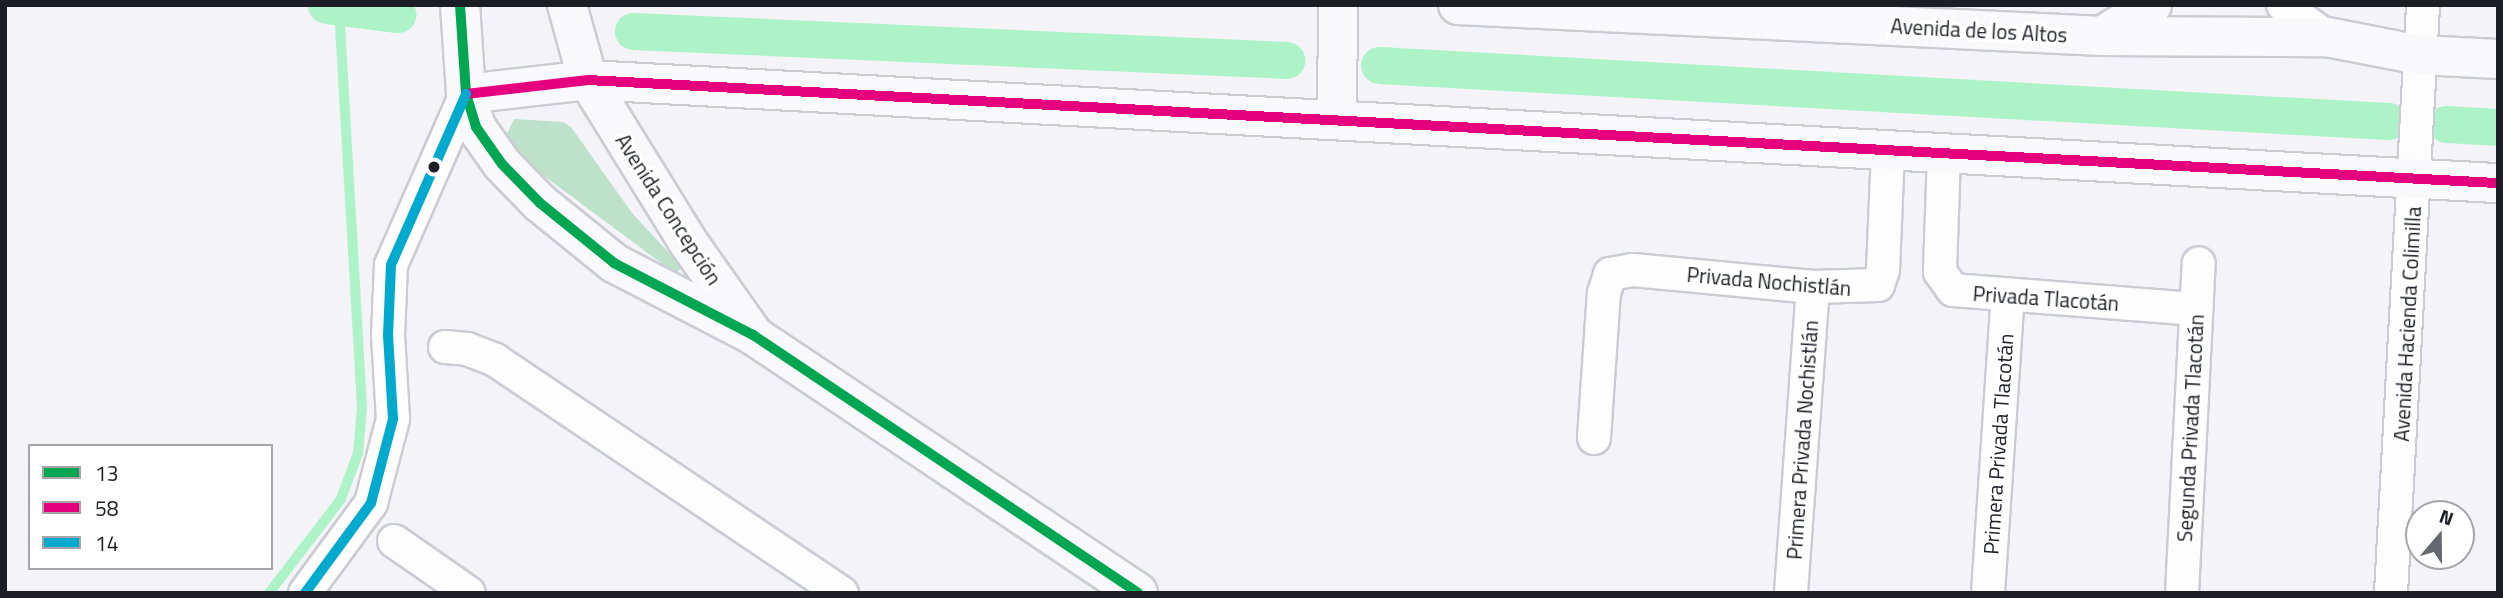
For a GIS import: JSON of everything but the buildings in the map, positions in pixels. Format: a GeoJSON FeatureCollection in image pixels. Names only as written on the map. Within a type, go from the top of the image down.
{"type":"FeatureCollection","features":[{"type":"Feature","properties":{"kind":"street","name":"Avenida Concepción"},"geometry":{"type":"LineString","coordinates":[[460,5],[466,94],[476,128],[502,164],[540,203],[614,263],[754,335],[1138,593]]}},
{"type":"Feature","properties":{"kind":"street","name":"Avenida Concepción"},"geometry":{"type":"LineString","coordinates":[[567,5],[588,80],[688,242],[754,335]]}},
{"type":"Feature","properties":{"kind":"street"},"geometry":{"type":"LineString","coordinates":[[1336,118],[1338,5]]}},
{"type":"Feature","properties":{"kind":"street","name":"Avenida de los Altos"},"geometry":{"type":"LineString","coordinates":[[1458,5],[2102,36],[2327,37],[2420,55],[2498,59]]}},
{"type":"Feature","properties":{"kind":"street"},"geometry":{"type":"LineString","coordinates":[[2102,36],[2151,5]]}},
{"type":"Feature","properties":{"kind":"street"},"geometry":{"type":"LineString","coordinates":[[2283,5],[2327,37]]}},
{"type":"Feature","properties":{"kind":"street","name":"Avenida Hacienda Colimilla"},"geometry":{"type":"LineString","coordinates":[[2391,593],[2423,5]]}},
{"type":"Feature","properties":{"kind":"street"},"geometry":{"type":"LineString","coordinates":[[304,593],[370,503],[393,419],[388,336],[391,265],[466,94],[588,80],[1336,118],[1888,152],[2498,183]]}},
{"type":"Feature","properties":{"kind":"street","name":"Privada Nochistlán"},"geometry":{"type":"LineString","coordinates":[[1594,439],[1604,293],[1610,274],[1633,270],[1813,287],[1878,285],[1883,270],[1888,152]]}},
{"type":"Feature","properties":{"kind":"street","name":"Privada Tlacotán"},"geometry":{"type":"LineString","coordinates":[[1944,155],[1941,279],[1962,293],[2196,309]]}},
{"type":"Feature","properties":{"kind":"street","name":"Segunda Privada Tlacotán"},"geometry":{"type":"LineString","coordinates":[[2182,593],[2199,263]]}},
{"type":"Feature","properties":{"kind":"street","name":"Primera Privada Nochistlán"},"geometry":{"type":"LineString","coordinates":[[1791,593],[1813,287]]}},
{"type":"Feature","properties":{"kind":"street","name":"Primera Privada Tlacotán"},"geometry":{"type":"LineString","coordinates":[[1988,593],[2008,295]]}},
{"type":"Feature","properties":{"kind":"street"},"geometry":{"type":"LineString","coordinates":[[445,347],[474,351],[495,360],[842,593]]}},
{"type":"Feature","properties":{"kind":"street"},"geometry":{"type":"LineString","coordinates":[[394,541],[463,591]]}},
{"type":"Feature","properties":{"kind":"green space"},"geometry":{"type":"Polygon","coordinates":[[[514,119],[563,122],[571,127],[632,213],[682,267],[676,274],[528,164],[507,134],[514,119]]]}},
{"type":"Feature","properties":{"kind":"waterway"},"geometry":{"type":"LineString","coordinates":[[326,5],[397,14]]}},
{"type":"Feature","properties":{"kind":"waterway"},"geometry":{"type":"LineString","coordinates":[[269,593],[341,499],[358,453],[362,407],[339,7]]}},
{"type":"Feature","properties":{"kind":"waterway"},"geometry":{"type":"LineString","coordinates":[[633,31],[1286,60]]}},
{"type":"Feature","properties":{"kind":"waterway"},"geometry":{"type":"LineString","coordinates":[[1379,65],[2388,121]]}},
{"type":"Feature","properties":{"kind":"waterway"},"geometry":{"type":"LineString","coordinates":[[2446,124],[2498,127]]}},
{"type":"Feature","properties":{"kind":"transit line","name":"13"},"geometry":{"type":"LineString","coordinates":[[460,5],[466,94],[476,127],[502,164],[540,203],[614,263],[753,335],[1138,593]]}},
{"type":"Feature","properties":{"kind":"transit line","name":"58"},"geometry":{"type":"LineString","coordinates":[[466,94],[588,80],[2498,183]]}},
{"type":"Feature","properties":{"kind":"transit line","name":"14"},"geometry":{"type":"LineString","coordinates":[[305,593],[371,503],[393,419],[388,336],[391,265],[466,94]]}}]}
